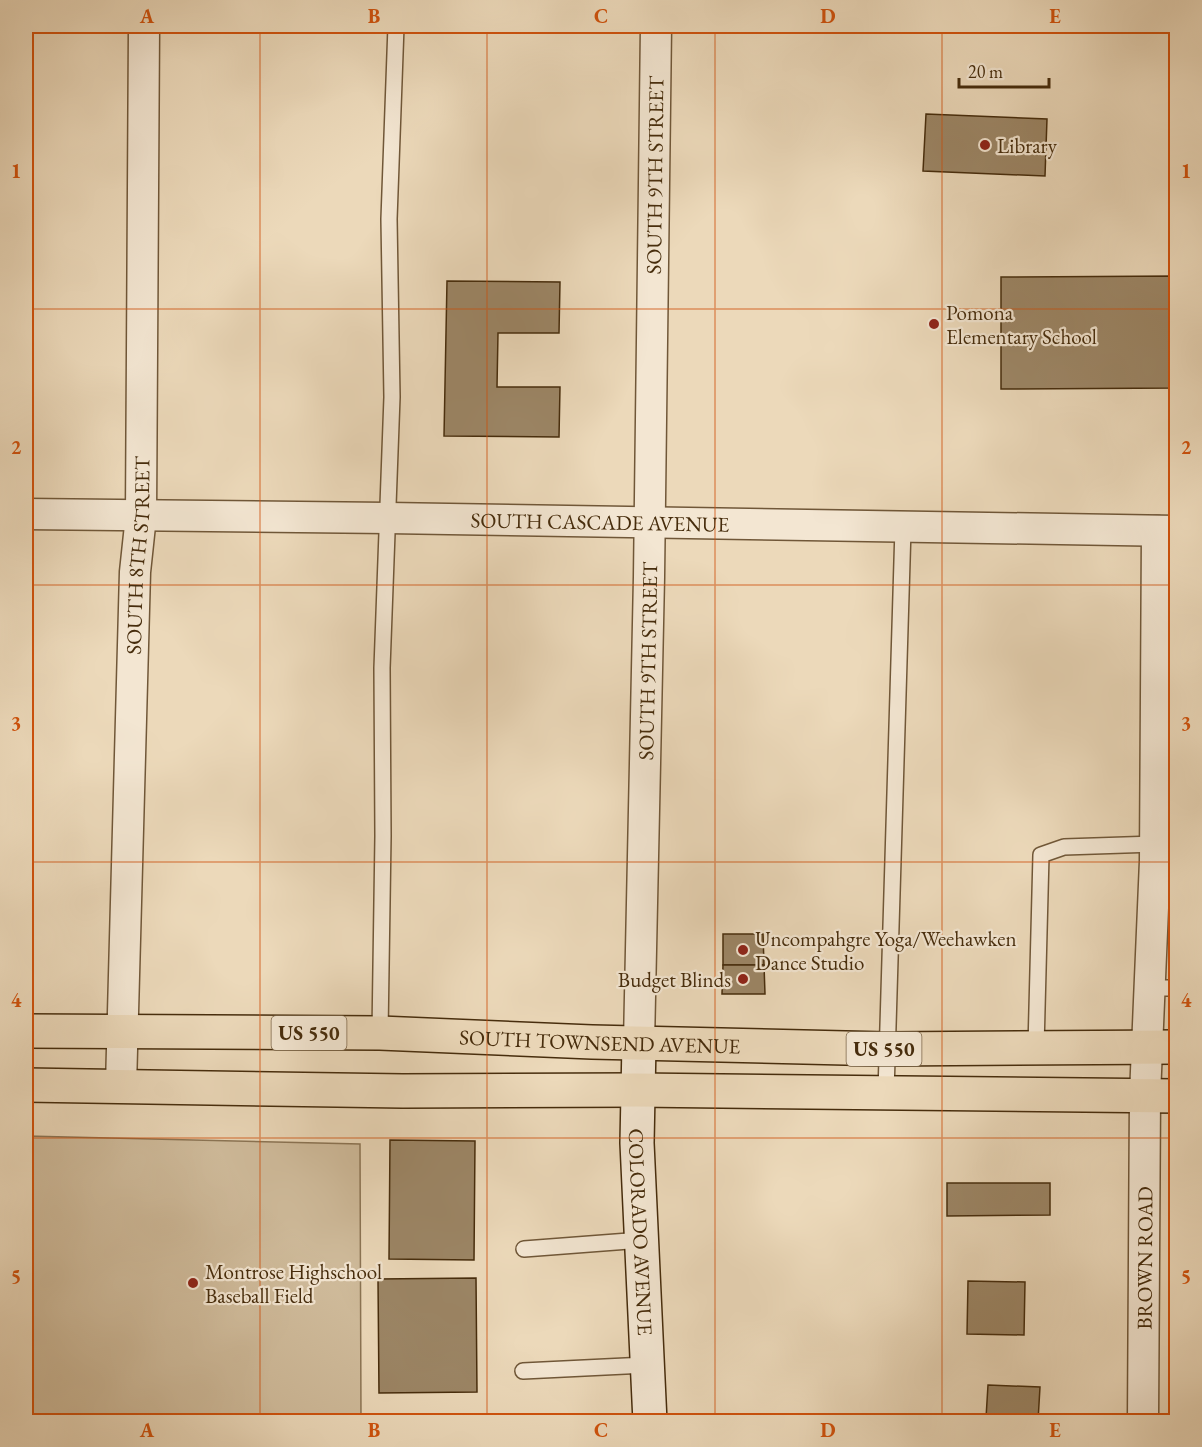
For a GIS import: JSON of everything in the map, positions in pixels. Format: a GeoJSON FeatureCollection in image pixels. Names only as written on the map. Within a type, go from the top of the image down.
{"type":"FeatureCollection","features":[{"type":"Feature","properties":{"kind":"highway","name":"SOUTH TOWNSEND AVENUE"},"geometry":{"type":"LineString","coordinates":[[26,1031],[380,1033],[639,1043],[886,1049],[1162,1046]]}},
{"type":"Feature","properties":{"kind":"highway","name":"US 550"},"geometry":{"type":"LineString","coordinates":[[26,1085],[403,1091],[637,1090],[1161,1096]]}},
{"type":"Feature","properties":{"kind":"street","name":"SOUTH 8TH STREET"},"geometry":{"type":"LineString","coordinates":[[122,1086],[135,572],[141,516],[144,26]]}},
{"type":"Feature","properties":{"kind":"street","name":"SOUTH 9TH STREET"},"geometry":{"type":"LineString","coordinates":[[639,1043],[650,524],[656,26]]}},
{"type":"Feature","properties":{"kind":"street","name":"SOUTH CASCADE AVENUE"},"geometry":{"type":"LineString","coordinates":[[26,514],[1167,531]]}},
{"type":"Feature","properties":{"kind":"street","name":"BROWN ROAD"},"geometry":{"type":"LineString","coordinates":[[1143,1422],[1161,1096],[1167,531]]}},
{"type":"Feature","properties":{"kind":"street","name":"COLORADO AVENUE"},"geometry":{"type":"LineString","coordinates":[[639,1043],[637,1143],[650,1422]]}},
{"type":"Feature","properties":{"kind":"lane"},"geometry":{"type":"LineString","coordinates":[[380,1033],[383,836],[382,668],[392,398],[389,219],[396,26]]}},
{"type":"Feature","properties":{"kind":"lane"},"geometry":{"type":"LineString","coordinates":[[886,1092],[903,528]]}},
{"type":"Feature","properties":{"kind":"lane"},"geometry":{"type":"LineString","coordinates":[[1036,1047],[1041,855],[1064,848],[1162,856]]}},
{"type":"Feature","properties":{"kind":"lane"},"geometry":{"type":"LineString","coordinates":[[524,1249],[642,1240]]}},
{"type":"Feature","properties":{"kind":"lane"},"geometry":{"type":"LineString","coordinates":[[523,1371],[646,1365]]}},
{"type":"Feature","properties":{"kind":"shaded area","name":"Montrose Highschool Baseball Field"},"geometry":{"type":"Polygon","coordinates":[[[26,1136],[360,1144],[361,1421],[26,1421],[26,1136]]]}},
{"type":"Feature","properties":{"kind":"building","name":"Library"},"geometry":{"type":"Polygon","coordinates":[[[926,114],[1047,119],[1045,176],[923,171],[926,114]]]}},
{"type":"Feature","properties":{"kind":"building","name":"Pomona Elementary School"},"geometry":{"type":"Polygon","coordinates":[[[1176,276],[1176,388],[1001,389],[1001,277],[1176,276]]]}},
{"type":"Feature","properties":{"kind":"building"},"geometry":{"type":"Polygon","coordinates":[[[447,281],[560,282],[559,333],[498,333],[497,387],[560,387],[559,437],[444,436],[447,281]]]}},
{"type":"Feature","properties":{"kind":"building","name":"Uncompahgre Yoga/Weehawken Dance Studio"},"geometry":{"type":"Polygon","coordinates":[[[723,934],[763,934],[764,965],[723,965],[723,934]]]}},
{"type":"Feature","properties":{"kind":"building","name":"Budget Blinds"},"geometry":{"type":"Polygon","coordinates":[[[723,965],[764,965],[765,994],[722,994],[723,965]]]}},
{"type":"Feature","properties":{"kind":"building"},"geometry":{"type":"Polygon","coordinates":[[[390,1140],[475,1141],[474,1260],[389,1259],[390,1140]]]}},
{"type":"Feature","properties":{"kind":"building"},"geometry":{"type":"Polygon","coordinates":[[[947,1183],[1050,1183],[1050,1215],[947,1216],[947,1183]]]}},
{"type":"Feature","properties":{"kind":"building"},"geometry":{"type":"Polygon","coordinates":[[[476,1278],[477,1392],[379,1393],[378,1279],[476,1278]]]}},
{"type":"Feature","properties":{"kind":"building"},"geometry":{"type":"Polygon","coordinates":[[[968,1281],[1025,1282],[1024,1335],[967,1334],[968,1281]]]}},
{"type":"Feature","properties":{"kind":"building"},"geometry":{"type":"Polygon","coordinates":[[[988,1385],[1040,1387],[1038,1421],[986,1418],[988,1385]]]}},
{"type":"Feature","properties":{"kind":"place","name":"Library"},"geometry":{"type":"Point","coordinates":[985,145]}},
{"type":"Feature","properties":{"kind":"place","name":"Pomona Elementary School"},"geometry":{"type":"Point","coordinates":[934,324]}},
{"type":"Feature","properties":{"kind":"place","name":"Uncompahgre Yoga/Weehawken Dance Studio"},"geometry":{"type":"Point","coordinates":[743,950]}},
{"type":"Feature","properties":{"kind":"place","name":"Budget Blinds"},"geometry":{"type":"Point","coordinates":[743,979]}},
{"type":"Feature","properties":{"kind":"place","name":"Montrose Highschool Baseball Field"},"geometry":{"type":"Point","coordinates":[193,1283]}}]}
